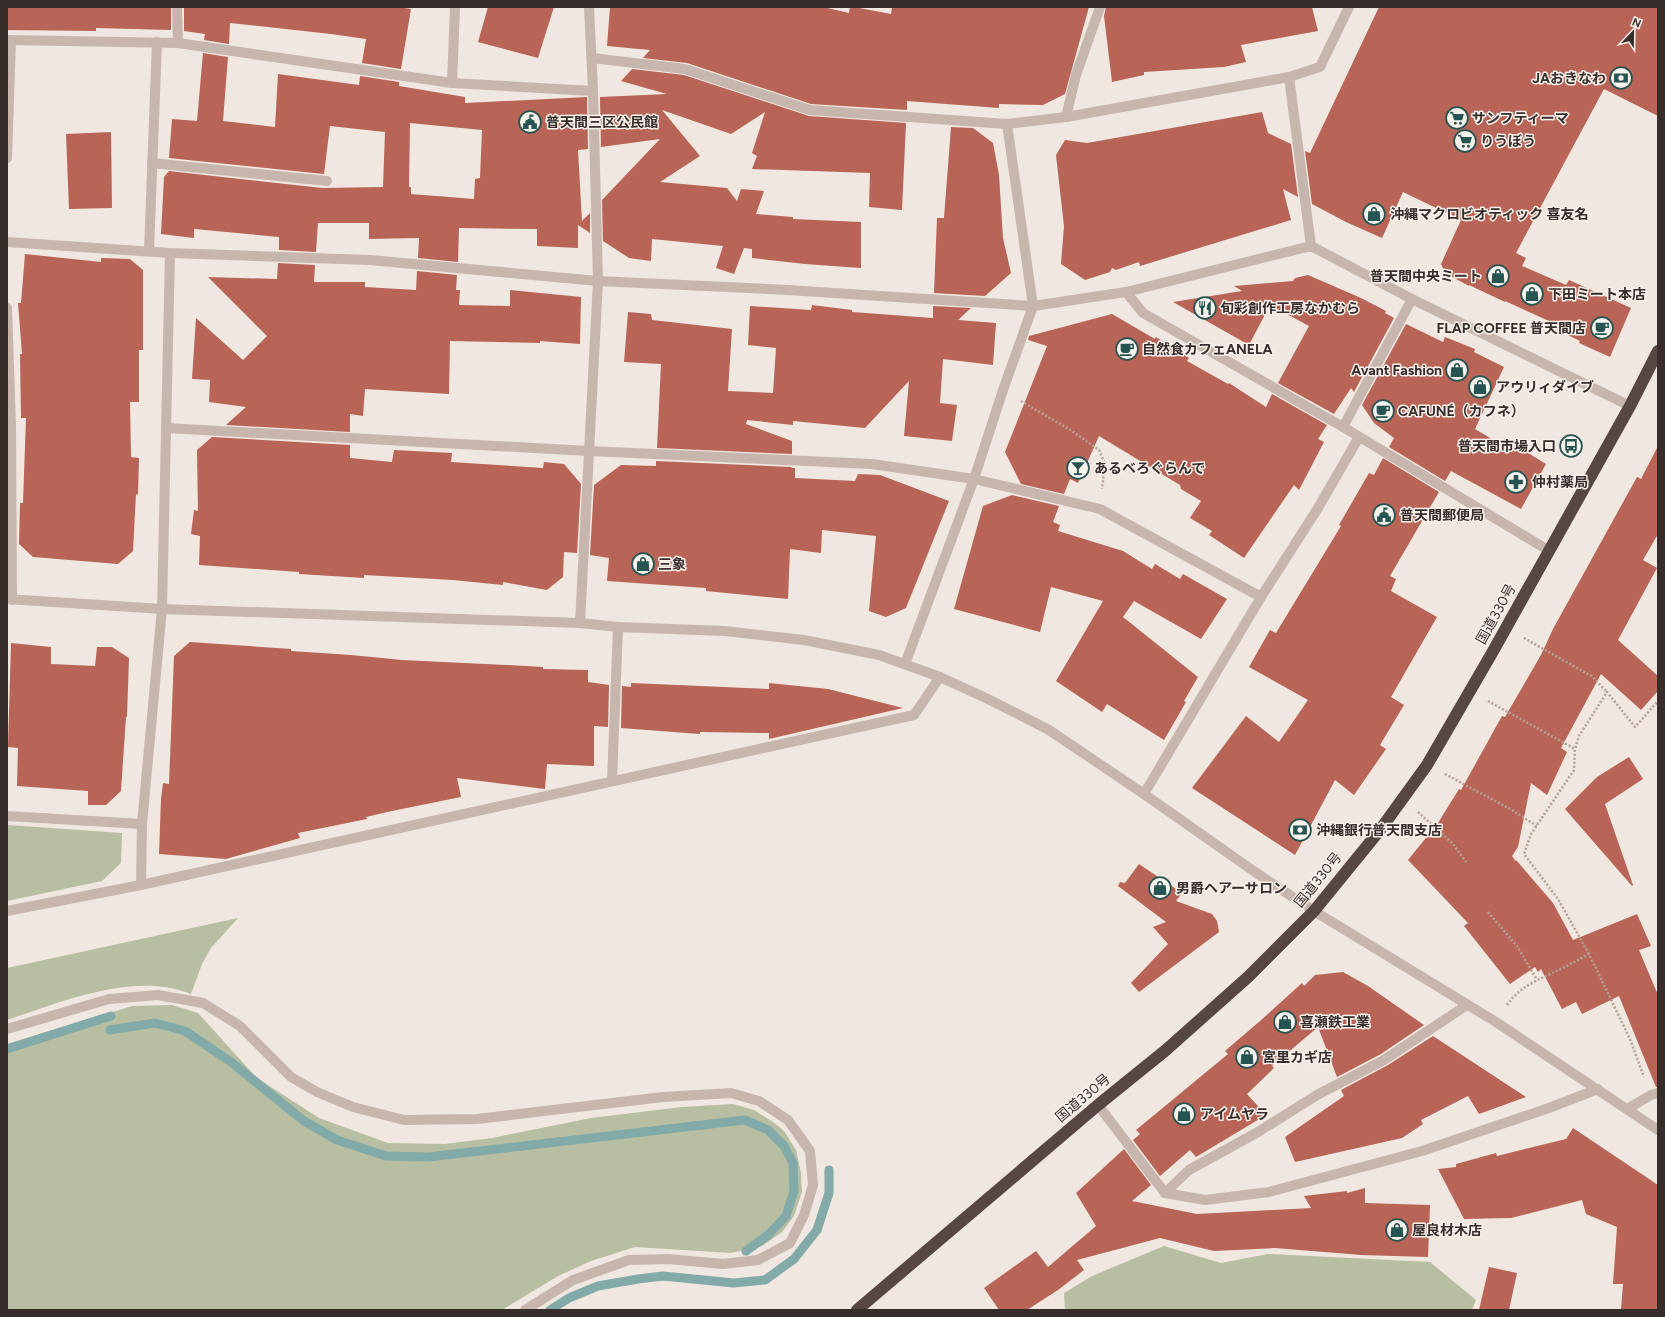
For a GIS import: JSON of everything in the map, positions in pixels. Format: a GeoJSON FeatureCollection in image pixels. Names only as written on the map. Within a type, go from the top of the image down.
{"type":"FeatureCollection","features":[{"type":"Feature","properties":{"kind":"highway","name":"国道330号"},"geometry":{"type":"LineString","coordinates":[[857,1310],[1098,1105],[1166,1050],[1248,977],[1314,911],[1380,830],[1427,765],[1506,628],[1548,550],[1630,406],[1658,350]]}},
{"type":"Feature","properties":{"kind":"street"},"geometry":{"type":"LineString","coordinates":[[177,7],[178,43]]}},
{"type":"Feature","properties":{"kind":"street"},"geometry":{"type":"LineString","coordinates":[[452,83],[455,7]]}},
{"type":"Feature","properties":{"kind":"street"},"geometry":{"type":"LineString","coordinates":[[580,623],[598,281],[592,58],[589,7]]}},
{"type":"Feature","properties":{"kind":"street"},"geometry":{"type":"LineString","coordinates":[[1066,118],[1076,75],[1100,7]]}},
{"type":"Feature","properties":{"kind":"street"},"geometry":{"type":"LineString","coordinates":[[592,58],[685,69],[810,110],[1007,124],[1066,118],[1289,77],[1320,68],[1349,7]]}},
{"type":"Feature","properties":{"kind":"street"},"geometry":{"type":"LineString","coordinates":[[7,158],[9,40],[178,43],[452,83],[593,91]]}},
{"type":"Feature","properties":{"kind":"street"},"geometry":{"type":"LineString","coordinates":[[149,251],[157,42]]}},
{"type":"Feature","properties":{"kind":"street"},"geometry":{"type":"LineString","coordinates":[[1289,77],[1310,246]]}},
{"type":"Feature","properties":{"kind":"street"},"geometry":{"type":"LineString","coordinates":[[904,664],[974,479],[1003,390],[1033,306],[1007,124]]}},
{"type":"Feature","properties":{"kind":"street"},"geometry":{"type":"LineString","coordinates":[[152,163],[327,181]]}},
{"type":"Feature","properties":{"kind":"street"},"geometry":{"type":"LineString","coordinates":[[7,242],[170,253],[370,260],[598,281],[788,290],[1033,306],[1126,292],[1310,246],[1412,299],[1630,406]]}},
{"type":"Feature","properties":{"kind":"street"},"geometry":{"type":"LineString","coordinates":[[141,885],[142,824],[162,609],[170,253]]}},
{"type":"Feature","properties":{"kind":"street"},"geometry":{"type":"LineString","coordinates":[[1126,292],[1143,313],[1343,427],[1548,550]]}},
{"type":"Feature","properties":{"kind":"street"},"geometry":{"type":"LineString","coordinates":[[1343,427],[1412,299]]}},
{"type":"Feature","properties":{"kind":"street"},"geometry":{"type":"LineString","coordinates":[[7,308],[10,600],[162,609],[580,623],[618,627],[725,632],[804,640],[879,655],[940,677],[988,699],[1049,730],[1314,911],[1496,1022],[1658,1130]]}},
{"type":"Feature","properties":{"kind":"street"},"geometry":{"type":"LineString","coordinates":[[166,428],[589,451],[872,464],[974,479],[1100,509],[1261,597]]}},
{"type":"Feature","properties":{"kind":"street"},"geometry":{"type":"LineString","coordinates":[[1144,794],[1261,597],[1318,508],[1359,437]]}},
{"type":"Feature","properties":{"kind":"street"},"geometry":{"type":"LineString","coordinates":[[612,781],[618,627]]}},
{"type":"Feature","properties":{"kind":"street"},"geometry":{"type":"LineString","coordinates":[[7,911],[141,885],[914,715],[940,677]]}},
{"type":"Feature","properties":{"kind":"street"},"geometry":{"type":"LineString","coordinates":[[7,816],[142,824]]}},
{"type":"Feature","properties":{"kind":"street"},"geometry":{"type":"LineString","coordinates":[[7,1029],[109,999],[158,995],[203,1003],[240,1026],[291,1077],[317,1092],[353,1107],[404,1120],[477,1119],[663,1096],[731,1093],[759,1101],[788,1120],[810,1151],[813,1185],[804,1215],[790,1243],[758,1260],[723,1264],[668,1259],[629,1260],[573,1280],[525,1310]]}},
{"type":"Feature","properties":{"kind":"street"},"geometry":{"type":"LineString","coordinates":[[1165,1193],[1189,1170],[1258,1132],[1317,1095],[1384,1060],[1467,1005]]}},
{"type":"Feature","properties":{"kind":"street"},"geometry":{"type":"LineString","coordinates":[[1098,1105],[1165,1193],[1205,1200],[1269,1192],[1422,1151],[1598,1090]]}},
{"type":"Feature","properties":{"kind":"street"},"geometry":{"type":"LineString","coordinates":[[1627,1109],[1651,1095],[1658,1093]]}},
{"type":"Feature","properties":{"kind":"path"},"geometry":{"type":"LineString","coordinates":[[1003,390],[1072,431],[1099,450],[1105,464],[1100,509]]}},
{"type":"Feature","properties":{"kind":"path"},"geometry":{"type":"LineString","coordinates":[[1506,628],[1593,677],[1635,726],[1658,701]]}},
{"type":"Feature","properties":{"kind":"path"},"geometry":{"type":"LineString","coordinates":[[1470,691],[1575,749]]}},
{"type":"Feature","properties":{"kind":"path"},"geometry":{"type":"LineString","coordinates":[[1607,692],[1579,736],[1575,749],[1574,770],[1532,834],[1524,854],[1558,899],[1590,954],[1630,1039],[1640,1066]]}},
{"type":"Feature","properties":{"kind":"path"},"geometry":{"type":"LineString","coordinates":[[1427,765],[1510,809],[1537,826]]}},
{"type":"Feature","properties":{"kind":"path"},"geometry":{"type":"LineString","coordinates":[[1402,799],[1430,821],[1453,844],[1466,862]]}},
{"type":"Feature","properties":{"kind":"path"},"geometry":{"type":"LineString","coordinates":[[1488,912],[1517,946],[1537,980]]}},
{"type":"Feature","properties":{"kind":"path"},"geometry":{"type":"LineString","coordinates":[[1496,1022],[1513,997],[1537,980],[1590,954]]}},
{"type":"Feature","properties":{"kind":"green space"},"geometry":{"type":"Polygon","coordinates":[[[8,825],[122,833],[121,863],[102,881],[7,901],[8,825]]]}},
{"type":"Feature","properties":{"kind":"green space"},"geometry":{"type":"Polygon","coordinates":[[[238,918],[211,948],[202,964],[191,994],[169,988],[146,986],[122,987],[74,998],[7,1020],[7,968],[238,918]]]}},
{"type":"Feature","properties":{"kind":"green space"},"geometry":{"type":"Polygon","coordinates":[[[172,1005],[198,1013],[257,1078],[319,1118],[388,1143],[445,1144],[492,1138],[591,1118],[682,1107],[733,1104],[754,1110],[784,1131],[796,1150],[801,1173],[802,1192],[794,1216],[782,1232],[762,1246],[731,1253],[635,1247],[591,1261],[558,1276],[502,1310],[7,1310],[7,1044],[132,1006],[172,1005]]]}},
{"type":"Feature","properties":{"kind":"green space"},"geometry":{"type":"Polygon","coordinates":[[[1164,1246],[1221,1263],[1268,1254],[1430,1262],[1476,1300],[1472,1310],[1065,1310],[1064,1293],[1092,1276],[1164,1246]]]}},
{"type":"Feature","properties":{"kind":"building"},"geometry":{"type":"Polygon","coordinates":[[[7,7],[171,7],[171,30],[96,28],[96,31],[7,30],[7,7]]]}},
{"type":"Feature","properties":{"kind":"building"},"geometry":{"type":"Polygon","coordinates":[[[184,7],[398,7],[411,9],[401,69],[362,63],[366,39],[230,23],[229,44],[204,40],[205,34],[184,31],[184,7]]]}},
{"type":"Feature","properties":{"kind":"building"},"geometry":{"type":"Polygon","coordinates":[[[488,7],[554,7],[538,58],[478,42],[488,7]]]}},
{"type":"Feature","properties":{"kind":"building"},"geometry":{"type":"Polygon","coordinates":[[[610,7],[823,7],[849,13],[850,7],[854,7],[891,14],[892,7],[1089,7],[1065,94],[1043,105],[999,104],[999,108],[907,101],[907,110],[811,104],[687,63],[643,58],[650,50],[607,46],[610,7]]]}},
{"type":"Feature","properties":{"kind":"building"},"geometry":{"type":"Polygon","coordinates":[[[1106,7],[1312,7],[1318,31],[1241,45],[1246,62],[1224,67],[1144,72],[1144,75],[1112,82],[1104,16],[1106,7]]]}},
{"type":"Feature","properties":{"kind":"building","name":"サンフティーマ"},"geometry":{"type":"Polygon","coordinates":[[[1379,7],[1658,7],[1658,116],[1604,89],[1516,253],[1526,258],[1522,266],[1566,285],[1569,280],[1631,308],[1610,357],[1579,343],[1580,341],[1547,325],[1549,321],[1469,286],[1445,273],[1441,264],[1461,220],[1403,192],[1382,238],[1346,222],[1312,204],[1305,151],[1310,153],[1379,7]]]}},
{"type":"Feature","properties":{"kind":"building"},"geometry":{"type":"Polygon","coordinates":[[[203,53],[228,57],[223,121],[275,127],[278,74],[359,85],[360,76],[399,82],[399,86],[465,97],[465,103],[587,97],[588,149],[578,150],[582,221],[590,213],[590,233],[578,225],[578,248],[537,246],[537,229],[459,228],[458,262],[418,258],[419,238],[369,239],[369,223],[318,223],[316,252],[279,250],[279,237],[194,229],[194,238],[161,234],[164,177],[169,171],[322,188],[383,187],[385,132],[330,126],[324,174],[169,158],[172,119],[197,121],[203,53]],[[410,123],[409,187],[411,187],[411,194],[474,199],[475,179],[480,178],[482,130],[410,123]]]}},
{"type":"Feature","properties":{"kind":"building"},"geometry":{"type":"Polygon","coordinates":[[[632,69],[684,75],[809,116],[906,123],[902,210],[869,207],[870,173],[752,169],[757,156],[752,153],[765,112],[731,134],[662,110],[700,156],[660,182],[727,188],[737,201],[741,189],[764,191],[756,214],[793,217],[793,219],[861,222],[861,268],[752,258],[752,249],[744,248],[734,274],[716,268],[723,246],[652,239],[651,261],[629,258],[603,241],[602,200],[660,139],[601,147],[600,97],[667,94],[621,81],[632,69]]]}},
{"type":"Feature","properties":{"kind":"building"},"geometry":{"type":"Polygon","coordinates":[[[1262,112],[1268,133],[1291,144],[1298,197],[1283,189],[1291,220],[1140,266],[1139,262],[1116,270],[1112,268],[1110,272],[1085,280],[1061,264],[1064,226],[1056,155],[1065,140],[1087,143],[1262,112]]]}},
{"type":"Feature","properties":{"kind":"building"},"geometry":{"type":"Polygon","coordinates":[[[951,127],[973,128],[993,143],[999,175],[1003,238],[1011,273],[985,296],[934,293],[937,218],[944,218],[951,127]]]}},
{"type":"Feature","properties":{"kind":"building"},"geometry":{"type":"Polygon","coordinates":[[[111,132],[112,208],[69,209],[66,134],[111,132]]]}},
{"type":"Feature","properties":{"kind":"building"},"geometry":{"type":"Polygon","coordinates":[[[25,254],[101,262],[101,258],[130,259],[143,270],[143,350],[139,350],[139,402],[130,402],[131,457],[139,458],[138,495],[136,494],[133,551],[118,564],[33,557],[19,544],[20,503],[23,503],[26,418],[21,418],[20,354],[22,354],[18,303],[21,303],[25,254]]]}},
{"type":"Feature","properties":{"kind":"building"},"geometry":{"type":"Polygon","coordinates":[[[278,263],[315,265],[314,282],[365,282],[365,287],[416,290],[417,271],[457,275],[456,290],[460,290],[459,305],[510,306],[510,290],[581,297],[580,344],[540,341],[540,343],[450,341],[449,394],[365,389],[363,416],[350,414],[350,432],[226,425],[246,407],[209,402],[210,380],[192,379],[196,318],[243,360],[267,336],[208,277],[277,279],[278,263]]]}},
{"type":"Feature","properties":{"kind":"building"},"geometry":{"type":"Polygon","coordinates":[[[1308,275],[1361,298],[1386,311],[1385,313],[1394,318],[1354,392],[1351,388],[1334,414],[1278,383],[1309,326],[1270,305],[1249,345],[1173,302],[1242,291],[1234,286],[1293,281],[1295,278],[1308,275]]]}},
{"type":"Feature","properties":{"kind":"building"},"geometry":{"type":"Polygon","coordinates":[[[812,305],[852,310],[852,312],[933,318],[933,306],[971,308],[958,320],[996,323],[993,365],[943,359],[940,403],[957,405],[952,441],[904,436],[909,381],[865,428],[793,421],[793,425],[747,420],[746,424],[792,441],[792,454],[657,448],[661,364],[624,362],[628,312],[651,314],[652,320],[732,329],[728,391],[773,393],[776,348],[748,345],[750,306],[811,310],[812,305]]]}},
{"type":"Feature","properties":{"kind":"building"},"geometry":{"type":"Polygon","coordinates":[[[1112,314],[1155,339],[1156,337],[1189,358],[1187,361],[1228,384],[1229,383],[1266,407],[1272,394],[1327,425],[1318,439],[1324,442],[1299,490],[1294,485],[1244,558],[1209,535],[1212,531],[1190,518],[1201,501],[1181,489],[1180,485],[1099,436],[1078,483],[1070,479],[1064,494],[1021,484],[1005,452],[1047,346],[1028,340],[1029,336],[1112,314]]]}},
{"type":"Feature","properties":{"kind":"building"},"geometry":{"type":"Polygon","coordinates":[[[1406,324],[1443,342],[1445,337],[1475,349],[1474,352],[1504,367],[1475,429],[1512,451],[1515,445],[1546,464],[1521,509],[1451,471],[1445,481],[1389,447],[1394,438],[1374,423],[1362,405],[1406,324]]]}},
{"type":"Feature","properties":{"kind":"building"},"geometry":{"type":"Polygon","coordinates":[[[212,437],[350,445],[350,458],[392,462],[394,450],[452,453],[451,462],[543,468],[544,462],[564,464],[581,484],[577,553],[564,552],[563,577],[547,590],[503,582],[503,585],[453,580],[364,575],[364,578],[199,565],[200,536],[191,534],[194,510],[198,511],[197,450],[212,437]]]}},
{"type":"Feature","properties":{"kind":"building"},"geometry":{"type":"Polygon","coordinates":[[[1658,446],[1658,534],[1643,560],[1657,568],[1618,640],[1658,676],[1658,691],[1641,710],[1601,674],[1561,748],[1567,752],[1547,795],[1531,783],[1518,847],[1512,856],[1515,860],[1514,862],[1516,860],[1553,903],[1573,940],[1637,914],[1651,946],[1639,950],[1658,995],[1658,1087],[1656,1087],[1619,996],[1582,1014],[1576,1002],[1562,1009],[1541,969],[1538,972],[1535,967],[1510,984],[1464,926],[1468,923],[1408,860],[1438,823],[1459,789],[1461,790],[1502,716],[1505,717],[1541,655],[1553,629],[1637,477],[1641,479],[1658,446]]]}},
{"type":"Feature","properties":{"kind":"building"},"geometry":{"type":"Polygon","coordinates":[[[1383,458],[1439,492],[1390,576],[1396,579],[1391,591],[1437,617],[1391,697],[1404,705],[1380,745],[1386,749],[1354,795],[1335,780],[1295,855],[1192,788],[1246,716],[1279,742],[1308,700],[1249,667],[1270,630],[1276,633],[1341,526],[1339,525],[1369,473],[1374,475],[1383,458]]]}},
{"type":"Feature","properties":{"kind":"building"},"geometry":{"type":"Polygon","coordinates":[[[656,461],[792,467],[791,468],[795,468],[795,478],[855,481],[858,474],[880,475],[949,501],[906,608],[886,617],[869,611],[876,536],[822,530],[821,553],[790,549],[788,599],[706,591],[706,588],[607,581],[609,558],[590,555],[594,485],[621,465],[656,466],[656,461]]]}},
{"type":"Feature","properties":{"kind":"building"},"geometry":{"type":"Polygon","coordinates":[[[1012,495],[1059,506],[1053,522],[1060,525],[1058,531],[1123,551],[1152,569],[1155,564],[1180,579],[1183,574],[1227,599],[1201,639],[1134,601],[1123,617],[1198,677],[1184,701],[1186,702],[1164,740],[1107,704],[1102,712],[1056,681],[1103,601],[1051,587],[1040,632],[954,609],[983,506],[1012,495]]]}},
{"type":"Feature","properties":{"kind":"building"},"geometry":{"type":"Polygon","coordinates":[[[190,642],[291,649],[291,651],[402,660],[543,667],[543,669],[588,670],[588,682],[609,685],[608,727],[594,726],[594,766],[547,764],[545,789],[457,778],[461,797],[387,812],[366,817],[367,819],[298,833],[300,838],[226,859],[159,854],[163,783],[169,784],[174,656],[190,642]]]}},
{"type":"Feature","properties":{"kind":"building"},"geometry":{"type":"Polygon","coordinates":[[[11,643],[51,647],[51,664],[95,666],[97,647],[112,647],[129,658],[127,717],[121,791],[106,805],[88,805],[88,791],[17,786],[18,748],[8,747],[11,643]]]}},
{"type":"Feature","properties":{"kind":"building"},"geometry":{"type":"Polygon","coordinates":[[[631,683],[769,689],[769,683],[828,689],[903,708],[769,739],[769,733],[700,732],[700,734],[621,728],[622,686],[631,687],[631,683]]]}},
{"type":"Feature","properties":{"kind":"building"},"geometry":{"type":"Polygon","coordinates":[[[1629,757],[1643,779],[1605,804],[1633,885],[1632,886],[1565,809],[1597,777],[1629,757]]]}},
{"type":"Feature","properties":{"kind":"building"},"geometry":{"type":"Polygon","coordinates":[[[1139,864],[1182,893],[1176,901],[1212,914],[1217,921],[1219,932],[1139,992],[1131,983],[1168,944],[1153,927],[1166,922],[1118,886],[1120,882],[1125,883],[1139,864]]]}},
{"type":"Feature","properties":{"kind":"building"},"geometry":{"type":"Polygon","coordinates":[[[1343,972],[1368,986],[1424,1025],[1381,1054],[1337,1077],[1318,1027],[1272,1066],[1274,1068],[1247,1094],[1266,1115],[1196,1157],[1190,1150],[1160,1176],[1133,1140],[1140,1134],[1136,1130],[1228,1054],[1225,1051],[1302,983],[1304,986],[1315,975],[1343,972]]]}},
{"type":"Feature","properties":{"kind":"building"},"geometry":{"type":"Polygon","coordinates":[[[1433,1036],[1526,1097],[1479,1114],[1468,1096],[1421,1120],[1423,1124],[1402,1138],[1295,1162],[1285,1137],[1344,1096],[1341,1090],[1388,1065],[1433,1036]]]}},
{"type":"Feature","properties":{"kind":"building"},"geometry":{"type":"Polygon","coordinates":[[[1573,1128],[1658,1185],[1657,1310],[1621,1310],[1623,1284],[1613,1284],[1617,1227],[1586,1214],[1582,1200],[1511,1218],[1464,1219],[1438,1169],[1456,1167],[1456,1164],[1496,1153],[1497,1156],[1566,1139],[1573,1128]]]}},
{"type":"Feature","properties":{"kind":"building"},"geometry":{"type":"Polygon","coordinates":[[[1124,1149],[1151,1185],[1132,1201],[1197,1214],[1311,1208],[1304,1196],[1347,1191],[1347,1193],[1365,1188],[1365,1203],[1430,1205],[1428,1257],[1361,1255],[1275,1248],[1214,1251],[1160,1238],[1077,1260],[1084,1270],[1058,1290],[1027,1310],[999,1310],[984,1288],[1036,1251],[1048,1267],[1096,1226],[1076,1193],[1124,1149]]]}},
{"type":"Feature","properties":{"kind":"building"},"geometry":{"type":"Polygon","coordinates":[[[1489,1267],[1517,1273],[1509,1310],[1479,1310],[1489,1267]]]}},
{"type":"Feature","properties":{"kind":"waterway"},"geometry":{"type":"LineString","coordinates":[[7,1049],[111,1016]]}},
{"type":"Feature","properties":{"kind":"waterway"},"geometry":{"type":"LineString","coordinates":[[110,1030],[155,1023],[185,1031],[231,1062],[304,1121],[337,1140],[386,1156],[428,1157],[745,1120],[768,1130],[784,1146],[793,1163],[794,1191],[786,1216],[768,1235],[746,1251]]}},
{"type":"Feature","properties":{"kind":"waterway"},"geometry":{"type":"LineString","coordinates":[[550,1310],[569,1298],[598,1286],[638,1279],[663,1276],[734,1283],[765,1280],[794,1259],[817,1230],[829,1193],[829,1170]]}},
{"type":"Feature","properties":{"kind":"place","name":"JAおきなわ"},"geometry":{"type":"Point","coordinates":[1621,78]}},
{"type":"Feature","properties":{"kind":"place","name":"サンフティーマ"},"geometry":{"type":"Point","coordinates":[1457,118]}},
{"type":"Feature","properties":{"kind":"place","name":"普天間三区公民館"},"geometry":{"type":"Point","coordinates":[530,122]}},
{"type":"Feature","properties":{"kind":"place","name":"りうぼう"},"geometry":{"type":"Point","coordinates":[1465,141]}},
{"type":"Feature","properties":{"kind":"place","name":"沖縄マクロビオティック 喜友名"},"geometry":{"type":"Point","coordinates":[1374,214]}},
{"type":"Feature","properties":{"kind":"place","name":"普天間中央ミート"},"geometry":{"type":"Point","coordinates":[1498,276]}},
{"type":"Feature","properties":{"kind":"place","name":"下田ミート本店"},"geometry":{"type":"Point","coordinates":[1532,294]}},
{"type":"Feature","properties":{"kind":"place","name":"旬彩創作工房なかむら"},"geometry":{"type":"Point","coordinates":[1205,308]}},
{"type":"Feature","properties":{"kind":"place","name":"FLAP COFFEE 普天間店"},"geometry":{"type":"Point","coordinates":[1602,328]}},
{"type":"Feature","properties":{"kind":"place","name":"自然食カフェANELA"},"geometry":{"type":"Point","coordinates":[1127,349]}},
{"type":"Feature","properties":{"kind":"place","name":"Avant Fashion"},"geometry":{"type":"Point","coordinates":[1457,370]}},
{"type":"Feature","properties":{"kind":"place","name":"アウリィダイブ"},"geometry":{"type":"Point","coordinates":[1480,387]}},
{"type":"Feature","properties":{"kind":"place","name":"CAFUNÉ（カフネ）"},"geometry":{"type":"Point","coordinates":[1383,411]}},
{"type":"Feature","properties":{"kind":"place","name":"普天間市場入口"},"geometry":{"type":"Point","coordinates":[1571,446]}},
{"type":"Feature","properties":{"kind":"place","name":"あるべろぐらんで"},"geometry":{"type":"Point","coordinates":[1078,468]}},
{"type":"Feature","properties":{"kind":"place","name":"仲村薬局"},"geometry":{"type":"Point","coordinates":[1516,482]}},
{"type":"Feature","properties":{"kind":"place","name":"普天間郵便局"},"geometry":{"type":"Point","coordinates":[1384,515]}},
{"type":"Feature","properties":{"kind":"place","name":"三象"},"geometry":{"type":"Point","coordinates":[643,564]}},
{"type":"Feature","properties":{"kind":"place","name":"沖縄銀行普天間支店"},"geometry":{"type":"Point","coordinates":[1300,830]}},
{"type":"Feature","properties":{"kind":"place","name":"男爵ヘアーサロン"},"geometry":{"type":"Point","coordinates":[1160,888]}},
{"type":"Feature","properties":{"kind":"place","name":"喜瀬鉄工業"},"geometry":{"type":"Point","coordinates":[1285,1022]}},
{"type":"Feature","properties":{"kind":"place","name":"宮里カギ店"},"geometry":{"type":"Point","coordinates":[1247,1057]}},
{"type":"Feature","properties":{"kind":"place","name":"アイムヤラ"},"geometry":{"type":"Point","coordinates":[1184,1114]}},
{"type":"Feature","properties":{"kind":"place","name":"屋良材木店"},"geometry":{"type":"Point","coordinates":[1397,1230]}}]}
